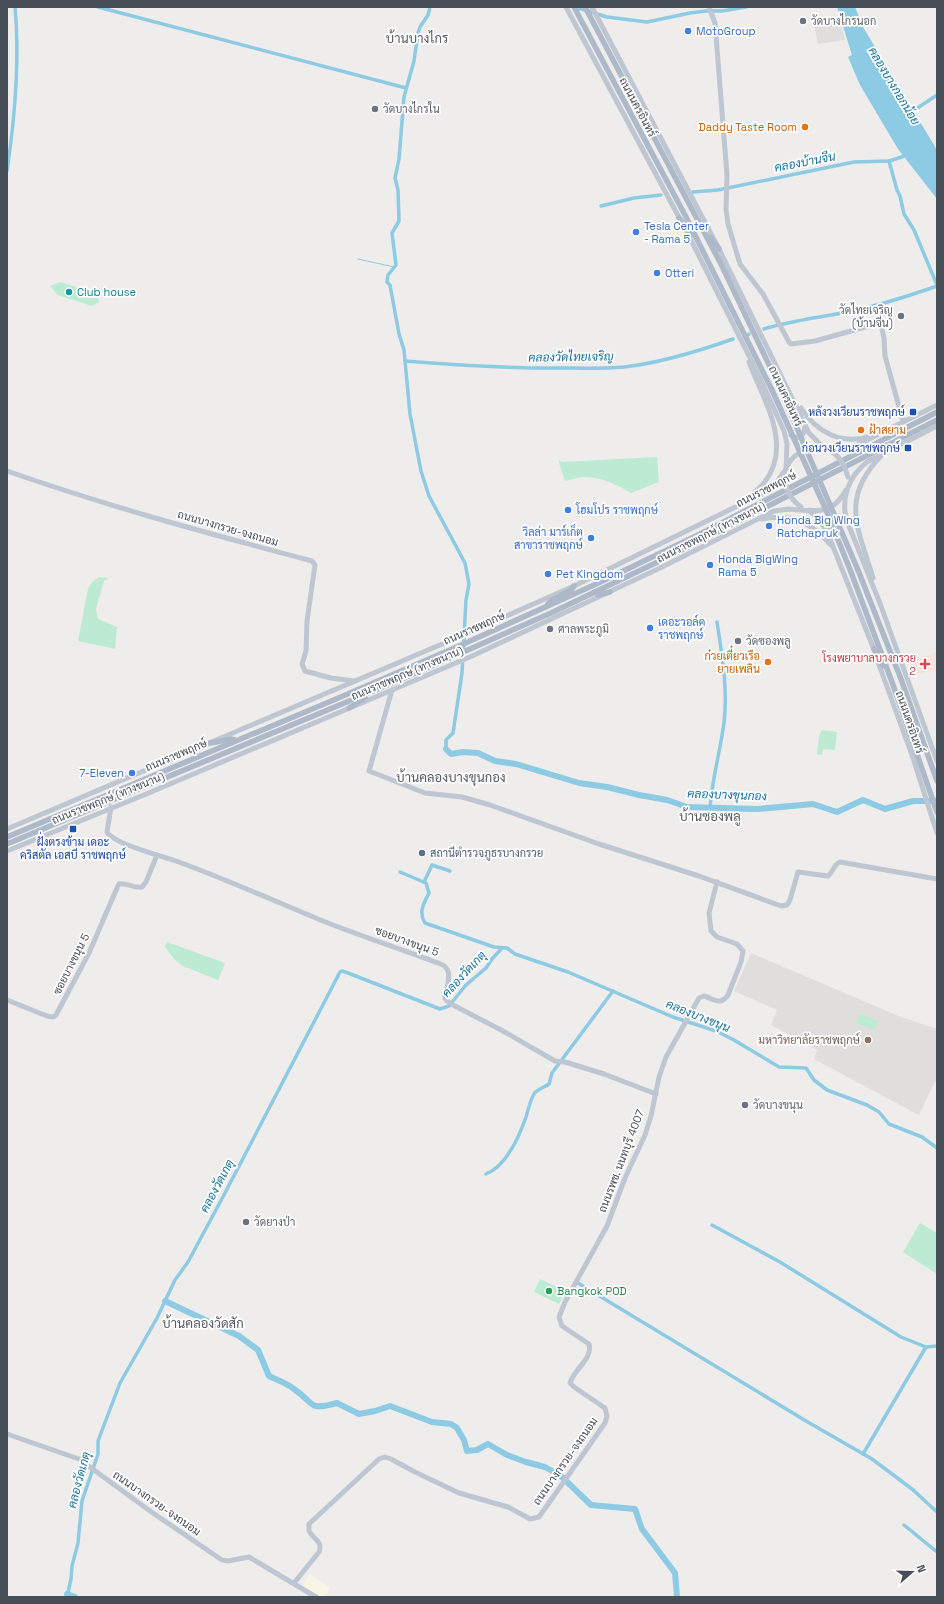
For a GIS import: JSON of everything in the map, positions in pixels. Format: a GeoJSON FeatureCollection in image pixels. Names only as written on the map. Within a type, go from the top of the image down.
{"type":"FeatureCollection","features":[{"type":"Feature","properties":{"kind":"main road","name":"ถนนนครอินทร์"},"geometry":{"type":"LineString","coordinates":[[566,7],[679,218],[741,341],[784,431],[787,444],[786,469]]}},
{"type":"Feature","properties":{"kind":"main road","name":"ถนนนครอินทร์"},"geometry":{"type":"LineString","coordinates":[[585,7],[722,266],[779,386],[858,570],[901,679],[937,781]]}},
{"type":"Feature","properties":{"kind":"main road","name":"ถนนนครอินทร์"},"geometry":{"type":"LineString","coordinates":[[593,7],[719,249],[805,423],[814,439],[826,448]]}},
{"type":"Feature","properties":{"kind":"main road"},"geometry":{"type":"LineString","coordinates":[[710,7],[714,19],[727,187],[726,209],[728,224],[740,264],[763,294],[789,342],[794,344],[815,341],[876,324],[881,325],[884,338],[884,349],[903,421]]}},
{"type":"Feature","properties":{"kind":"main road","name":"ถนนนครอินทร์"},"geometry":{"type":"LineString","coordinates":[[575,10],[703,251],[772,390],[826,510],[851,572],[892,682],[936,809]]}},
{"type":"Feature","properties":{"kind":"main road"},"geometry":{"type":"LineString","coordinates":[[679,218],[703,251]]}},
{"type":"Feature","properties":{"kind":"main road"},"geometry":{"type":"LineString","coordinates":[[701,226],[719,249]]}},
{"type":"Feature","properties":{"kind":"main road"},"geometry":{"type":"LineString","coordinates":[[740,505],[759,488],[767,478],[775,461],[777,445],[776,432],[771,416],[741,341]]}},
{"type":"Feature","properties":{"kind":"main road"},"geometry":{"type":"LineString","coordinates":[[791,394],[806,416],[813,423],[823,431],[835,437],[850,440],[860,439],[881,433]]}},
{"type":"Feature","properties":{"kind":"main road"},"geometry":{"type":"LineString","coordinates":[[937,405],[856,445],[844,448],[810,448],[803,451],[790,461],[786,469],[785,477],[788,493],[793,501],[810,511],[820,511],[835,505],[861,467],[937,426]]}},
{"type":"Feature","properties":{"kind":"main road","name":"ถนนราชพฤกษ์"},"geometry":{"type":"LineString","coordinates":[[7,837],[459,646],[547,606],[700,534],[937,412]]}},
{"type":"Feature","properties":{"kind":"main road","name":"ถนนราชพฤกษ์"},"geometry":{"type":"LineString","coordinates":[[7,844],[459,655],[668,558],[937,420]]}},
{"type":"Feature","properties":{"kind":"main road"},"geometry":{"type":"LineString","coordinates":[[784,431],[798,438],[802,436],[805,423]]}},
{"type":"Feature","properties":{"kind":"main road"},"geometry":{"type":"LineString","coordinates":[[826,448],[834,453],[846,467],[848,477],[847,487]]}},
{"type":"Feature","properties":{"kind":"main road"},"geometry":{"type":"LineString","coordinates":[[882,606],[858,531],[856,505],[858,494],[866,474],[885,453]]}},
{"type":"Feature","properties":{"kind":"main road","name":"ถนนราชพฤกษ์ (ทางขนาน)"},"geometry":{"type":"LineString","coordinates":[[7,829],[458,638],[574,586],[663,544],[771,490],[786,469]]}},
{"type":"Feature","properties":{"kind":"main road","name":"ถนนบางกรวย-จงถนอม"},"geometry":{"type":"LineString","coordinates":[[7,471],[89,498],[236,541],[312,561],[315,565],[307,621],[306,652],[302,664],[305,670],[331,678],[355,682]]}},
{"type":"Feature","properties":{"kind":"main road","name":"ถนนนครอินทร์"},"geometry":{"type":"LineString","coordinates":[[847,487],[844,510],[847,521],[882,606],[937,761]]}},
{"type":"Feature","properties":{"kind":"main road","name":"ถนนราชพฤกษ์ (ทางขนาน)"},"geometry":{"type":"LineString","coordinates":[[7,851],[470,657],[610,592],[780,509],[810,511]]}},
{"type":"Feature","properties":{"kind":"main road","name":"ถนนนครอินทร์"},"geometry":{"type":"LineString","coordinates":[[810,511],[821,522],[835,549],[874,649],[926,797],[937,833]]}},
{"type":"Feature","properties":{"kind":"main road"},"geometry":{"type":"LineString","coordinates":[[828,534],[828,522],[834,517],[839,516],[847,521]]}},
{"type":"Feature","properties":{"kind":"main road"},"geometry":{"type":"LineString","coordinates":[[758,520],[774,517],[799,520],[816,530],[835,549]]}},
{"type":"Feature","properties":{"kind":"main road"},"geometry":{"type":"LineString","coordinates":[[547,606],[551,601],[572,589],[574,586]]}},
{"type":"Feature","properties":{"kind":"main road"},"geometry":{"type":"LineString","coordinates":[[584,598],[610,592]]}},
{"type":"Feature","properties":{"kind":"main road"},"geometry":{"type":"LineString","coordinates":[[874,649],[892,682]]}},
{"type":"Feature","properties":{"kind":"main road"},"geometry":{"type":"LineString","coordinates":[[331,678],[337,683],[339,688]]}},
{"type":"Feature","properties":{"kind":"main road"},"geometry":{"type":"LineString","coordinates":[[349,708],[377,690]]}},
{"type":"Feature","properties":{"kind":"main road"},"geometry":{"type":"LineString","coordinates":[[392,690],[369,771],[419,791],[479,802],[598,844],[717,882],[781,906],[787,905],[790,900],[798,872],[828,876],[840,862],[936,878]]}},
{"type":"Feature","properties":{"kind":"main road"},"geometry":{"type":"LineString","coordinates":[[206,744],[231,739],[236,740]]}},
{"type":"Feature","properties":{"kind":"main road","name":"ซอยบางขนุน 5"},"geometry":{"type":"LineString","coordinates":[[111,807],[107,828],[109,835],[116,840],[187,865],[324,921],[443,965],[447,968],[449,973],[445,995],[446,1000],[451,1004],[557,1061],[563,1061],[615,1078],[656,1094]]}},
{"type":"Feature","properties":{"kind":"main road","name":"ซอยบางขนุน 5"},"geometry":{"type":"LineString","coordinates":[[7,1000],[47,1016],[53,1017],[56,1015],[89,952],[119,884],[123,883],[136,887],[142,887],[146,882],[157,855]]}},
{"type":"Feature","properties":{"kind":"main road","name":"ถนนรพช. นนทบุรี 4007"},"geometry":{"type":"LineString","coordinates":[[570,1381],[589,1355],[590,1347],[586,1341],[562,1326],[559,1317],[565,1302],[607,1226],[625,1178],[645,1135],[659,1077],[666,1057],[687,1018],[701,997],[719,1002],[724,1000],[730,990],[742,957],[743,951],[740,946],[717,937],[711,931],[709,914],[717,882]]}},
{"type":"Feature","properties":{"kind":"main road","name":"ถนนบางกรวย-จงถนอม"},"geometry":{"type":"LineString","coordinates":[[294,1583],[320,1552],[320,1542],[309,1531],[310,1524],[324,1509],[382,1458],[391,1459],[414,1472],[459,1493],[508,1507],[532,1519],[539,1517],[605,1423],[607,1413],[605,1408],[572,1386],[570,1381]]}},
{"type":"Feature","properties":{"kind":"main road","name":"ถนนบางกรวย-จงถนอม"},"geometry":{"type":"LineString","coordinates":[[7,1434],[79,1459],[222,1560],[228,1561],[249,1557],[316,1597]]}},
{"type":"Feature","properties":{"kind":"shaded area"},"geometry":{"type":"Polygon","coordinates":[[[839,18],[845,40],[818,44],[814,25],[839,18]]]}},
{"type":"Feature","properties":{"kind":"shaded area","name":"โรงพยาบาลบางกรวย 2"},"geometry":{"type":"Polygon","coordinates":[[[937,652],[937,669],[911,676],[909,668],[917,659],[937,652]]]}},
{"type":"Feature","properties":{"kind":"shaded area","name":"มหาวิทยาลัยราชพฤกษ์"},"geometry":{"type":"Polygon","coordinates":[[[751,953],[901,1017],[937,1029],[937,1081],[935,1081],[919,1115],[814,1059],[817,1050],[771,1025],[777,1010],[734,991],[751,953]]]}},
{"type":"Feature","properties":{"kind":"shaded area"},"geometry":{"type":"Polygon","coordinates":[[[310,1574],[330,1588],[324,1597],[319,1597],[303,1586],[310,1574]]]}},
{"type":"Feature","properties":{"kind":"green space"},"geometry":{"type":"Polygon","coordinates":[[[61,282],[97,294],[99,302],[92,306],[58,295],[50,286],[61,282]]]}},
{"type":"Feature","properties":{"kind":"green space"},"geometry":{"type":"Polygon","coordinates":[[[657,457],[659,482],[631,493],[614,484],[595,478],[581,477],[565,481],[558,460],[562,462],[657,457]]]}},
{"type":"Feature","properties":{"kind":"green space"},"geometry":{"type":"Polygon","coordinates":[[[99,577],[108,578],[104,581],[96,609],[98,619],[117,627],[115,649],[78,641],[88,589],[91,583],[99,577]]]}},
{"type":"Feature","properties":{"kind":"green space"},"geometry":{"type":"Polygon","coordinates":[[[822,730],[837,732],[835,750],[823,749],[822,755],[817,754],[819,736],[822,730]]]}},
{"type":"Feature","properties":{"kind":"green space"},"geometry":{"type":"Polygon","coordinates":[[[167,942],[225,963],[218,980],[183,966],[175,960],[165,947],[167,942]]]}},
{"type":"Feature","properties":{"kind":"green space"},"geometry":{"type":"Polygon","coordinates":[[[860,1014],[878,1021],[875,1030],[856,1023],[860,1014]]]}},
{"type":"Feature","properties":{"kind":"green space"},"geometry":{"type":"Polygon","coordinates":[[[920,1223],[937,1233],[937,1274],[903,1252],[920,1223]]]}},
{"type":"Feature","properties":{"kind":"green space","name":"Bangkok POD"},"geometry":{"type":"Polygon","coordinates":[[[540,1279],[565,1291],[559,1304],[534,1292],[540,1279]]]}},
{"type":"Feature","properties":{"kind":"water","name":"คลองบางกอกน้อย"},"geometry":{"type":"Polygon","coordinates":[[[837,7],[855,7],[863,27],[937,150],[937,199],[898,149],[860,85],[848,57],[852,55],[837,7]]]}},
{"type":"Feature","properties":{"kind":"waterway"},"geometry":{"type":"LineString","coordinates":[[7,171],[16,89],[17,48],[15,7]]}},
{"type":"Feature","properties":{"kind":"waterway"},"geometry":{"type":"LineString","coordinates":[[98,7],[406,88]]}},
{"type":"Feature","properties":{"kind":"waterway"},"geometry":{"type":"LineString","coordinates":[[430,7],[428,15],[418,33],[414,61],[404,97],[399,159],[395,178],[398,190],[399,221],[392,233],[396,265],[388,275],[387,282],[390,285],[399,334],[404,350],[410,414],[421,471],[429,496],[465,563],[469,584],[466,600],[462,673],[453,733],[446,740],[446,749]]}},
{"type":"Feature","properties":{"kind":"waterway"},"geometry":{"type":"LineString","coordinates":[[575,7],[607,17],[647,22],[690,13],[722,11],[746,7]]}},
{"type":"Feature","properties":{"kind":"waterway","name":"คลองบางกอกน้อย"},"geometry":{"type":"LineString","coordinates":[[910,113],[937,95]]}},
{"type":"Feature","properties":{"kind":"waterway","name":"คลองบ้านจีน"},"geometry":{"type":"LineString","coordinates":[[693,192],[718,190],[854,162],[889,161],[907,154]]}},
{"type":"Feature","properties":{"kind":"waterway"},"geometry":{"type":"LineString","coordinates":[[889,161],[904,214],[914,230],[937,285]]}},
{"type":"Feature","properties":{"kind":"waterway","name":"คลองบ้านจีน"},"geometry":{"type":"LineString","coordinates":[[601,206],[634,198],[661,195]]}},
{"type":"Feature","properties":{"kind":"waterway"},"geometry":{"type":"LineString","coordinates":[[358,259],[394,267]]}},
{"type":"Feature","properties":{"kind":"waterway","name":"คลองวัดไทยเจริญ"},"geometry":{"type":"LineString","coordinates":[[764,329],[866,308],[937,286]]}},
{"type":"Feature","properties":{"kind":"waterway","name":"คลองวัดไทยเจริญ"},"geometry":{"type":"LineString","coordinates":[[405,361],[517,367],[615,368],[665,360],[733,339]]}},
{"type":"Feature","properties":{"kind":"waterway"},"geometry":{"type":"LineString","coordinates":[[710,808],[712,787],[725,711],[724,672],[717,622]]}},
{"type":"Feature","properties":{"kind":"waterway","name":"คลองบางขุนกอง"},"geometry":{"type":"LineString","coordinates":[[446,749],[451,754],[463,752],[478,753],[495,761],[516,764],[579,783],[607,787],[667,800],[687,807],[758,809],[813,804],[837,812],[863,800],[885,809],[913,801],[937,801]]}},
{"type":"Feature","properties":{"kind":"waterway"},"geometry":{"type":"LineString","coordinates":[[424,882],[432,865],[450,871]]}},
{"type":"Feature","properties":{"kind":"waterway","name":"คลองบางขนุน"},"geometry":{"type":"LineString","coordinates":[[400,872],[426,883],[429,893],[422,911],[425,923],[494,947],[507,948],[515,954],[568,972],[673,1017],[716,1031],[779,1067],[806,1068],[814,1080],[827,1090],[867,1105],[879,1112],[889,1124],[922,1137],[937,1148]]}},
{"type":"Feature","properties":{"kind":"waterway","name":"คลองวัดเกตุ"},"geometry":{"type":"LineString","coordinates":[[67,1597],[72,1566],[78,1543],[82,1501],[98,1454],[98,1441],[120,1383],[157,1318],[175,1280],[188,1262],[225,1193],[340,972],[342,971],[348,973],[440,1009],[449,1006],[466,985],[486,968],[502,948]]}},
{"type":"Feature","properties":{"kind":"waterway"},"geometry":{"type":"LineString","coordinates":[[486,1174],[500,1165],[506,1158],[520,1133],[534,1094],[549,1084],[552,1073],[613,991]]}},
{"type":"Feature","properties":{"kind":"waterway"},"geometry":{"type":"LineString","coordinates":[[712,1225],[780,1262],[901,1337],[926,1347],[937,1346]]}},
{"type":"Feature","properties":{"kind":"waterway"},"geometry":{"type":"LineString","coordinates":[[578,1283],[806,1421],[872,1459],[912,1489],[937,1512]]}},
{"type":"Feature","properties":{"kind":"waterway"},"geometry":{"type":"LineString","coordinates":[[165,1301],[239,1336],[258,1350],[269,1376],[291,1387],[312,1405],[321,1406],[337,1403],[359,1414],[390,1406],[432,1422],[451,1424],[457,1428],[464,1440],[467,1451],[477,1450],[488,1444],[507,1455],[545,1467],[561,1476],[591,1505],[635,1509],[642,1529],[675,1573],[677,1597]]}},
{"type":"Feature","properties":{"kind":"waterway"},"geometry":{"type":"LineString","coordinates":[[863,1454],[926,1347]]}},
{"type":"Feature","properties":{"kind":"waterway"},"geometry":{"type":"LineString","coordinates":[[904,1525],[937,1552]]}},
{"type":"Feature","properties":{"kind":"waterway"},"geometry":{"type":"LineString","coordinates":[[67,1594],[75,1597]]}},
{"type":"Feature","properties":{"kind":"place","name":"วัดบางไกรนอก"},"geometry":{"type":"Point","coordinates":[803,21]}},
{"type":"Feature","properties":{"kind":"place","name":"MotoGroup"},"geometry":{"type":"Point","coordinates":[688,31]}},
{"type":"Feature","properties":{"kind":"place","name":"วัดบางไกรใน"},"geometry":{"type":"Point","coordinates":[375,109]}},
{"type":"Feature","properties":{"kind":"place","name":"Daddy Taste Room"},"geometry":{"type":"Point","coordinates":[805,127]}},
{"type":"Feature","properties":{"kind":"place","name":"Tesla Center - Rama 5"},"geometry":{"type":"Point","coordinates":[636,232]}},
{"type":"Feature","properties":{"kind":"place","name":"Otteri"},"geometry":{"type":"Point","coordinates":[657,273]}},
{"type":"Feature","properties":{"kind":"place","name":"Club house"},"geometry":{"type":"Point","coordinates":[69,292]}},
{"type":"Feature","properties":{"kind":"place","name":"วัดไทยเจริญ (บ้านจีน)"},"geometry":{"type":"Point","coordinates":[901,316]}},
{"type":"Feature","properties":{"kind":"place","name":"หลังวงเวียนราชพฤกษ์"},"geometry":{"type":"Point","coordinates":[913,412]}},
{"type":"Feature","properties":{"kind":"place","name":"ฝ้าสยาม"},"geometry":{"type":"Point","coordinates":[861,430]}},
{"type":"Feature","properties":{"kind":"place","name":"ก่อนวงเวียนราชพฤกษ์"},"geometry":{"type":"Point","coordinates":[908,448]}},
{"type":"Feature","properties":{"kind":"place","name":"โฮมโปร ราชพฤกษ์"},"geometry":{"type":"Point","coordinates":[568,510]}},
{"type":"Feature","properties":{"kind":"place","name":"Honda Big Wing Ratchapruk"},"geometry":{"type":"Point","coordinates":[769,526]}},
{"type":"Feature","properties":{"kind":"place","name":"วิลล่า มาร์เก็ต สาขาราชพฤกษ์"},"geometry":{"type":"Point","coordinates":[591,538]}},
{"type":"Feature","properties":{"kind":"place","name":"Honda BigWing Rama 5"},"geometry":{"type":"Point","coordinates":[710,565]}},
{"type":"Feature","properties":{"kind":"place","name":"Pet Kingdom"},"geometry":{"type":"Point","coordinates":[548,574]}},
{"type":"Feature","properties":{"kind":"place","name":"เดอะวอล์ค ราชพฤกษ์"},"geometry":{"type":"Point","coordinates":[650,628]}},
{"type":"Feature","properties":{"kind":"place","name":"ศาลพระภูมิ"},"geometry":{"type":"Point","coordinates":[550,629]}},
{"type":"Feature","properties":{"kind":"place","name":"วัดซองพลู"},"geometry":{"type":"Point","coordinates":[738,641]}},
{"type":"Feature","properties":{"kind":"place","name":"ก๋วยเตี๋ยวเรือ ยายเพลิน"},"geometry":{"type":"Point","coordinates":[768,662]}},
{"type":"Feature","properties":{"kind":"place","name":"โรงพยาบาลบางกรวย 2"},"geometry":{"type":"Point","coordinates":[925,664]}},
{"type":"Feature","properties":{"kind":"place","name":"7-Eleven"},"geometry":{"type":"Point","coordinates":[132,773]}},
{"type":"Feature","properties":{"kind":"place","name":"ฝั่งตรงข้าม เดอะ คริสตัล เอสบี ราชพฤกษ์"},"geometry":{"type":"Point","coordinates":[73,829]}},
{"type":"Feature","properties":{"kind":"place","name":"สถานีตำรวจภูธรบางกรวย"},"geometry":{"type":"Point","coordinates":[422,853]}},
{"type":"Feature","properties":{"kind":"place","name":"มหาวิทยาลัยราชพฤกษ์"},"geometry":{"type":"Point","coordinates":[868,1040]}},
{"type":"Feature","properties":{"kind":"place","name":"วัดบางขนุน"},"geometry":{"type":"Point","coordinates":[745,1105]}},
{"type":"Feature","properties":{"kind":"place","name":"วัดยางป่า"},"geometry":{"type":"Point","coordinates":[246,1222]}},
{"type":"Feature","properties":{"kind":"place","name":"Bangkok POD"},"geometry":{"type":"Point","coordinates":[549,1291]}},
{"type":"Feature","properties":{"kind":"district","name":"บ้านบางไกร"},"geometry":{"type":"Point","coordinates":[417,38]}},
{"type":"Feature","properties":{"kind":"district","name":"บ้านคลองบางขุนกอง"},"geometry":{"type":"Point","coordinates":[451,777]}},
{"type":"Feature","properties":{"kind":"district","name":"บ้านซองพลู"},"geometry":{"type":"Point","coordinates":[710,816]}},
{"type":"Feature","properties":{"kind":"district","name":"บ้านคลองวัดสัก"},"geometry":{"type":"Point","coordinates":[203,1323]}}]}
